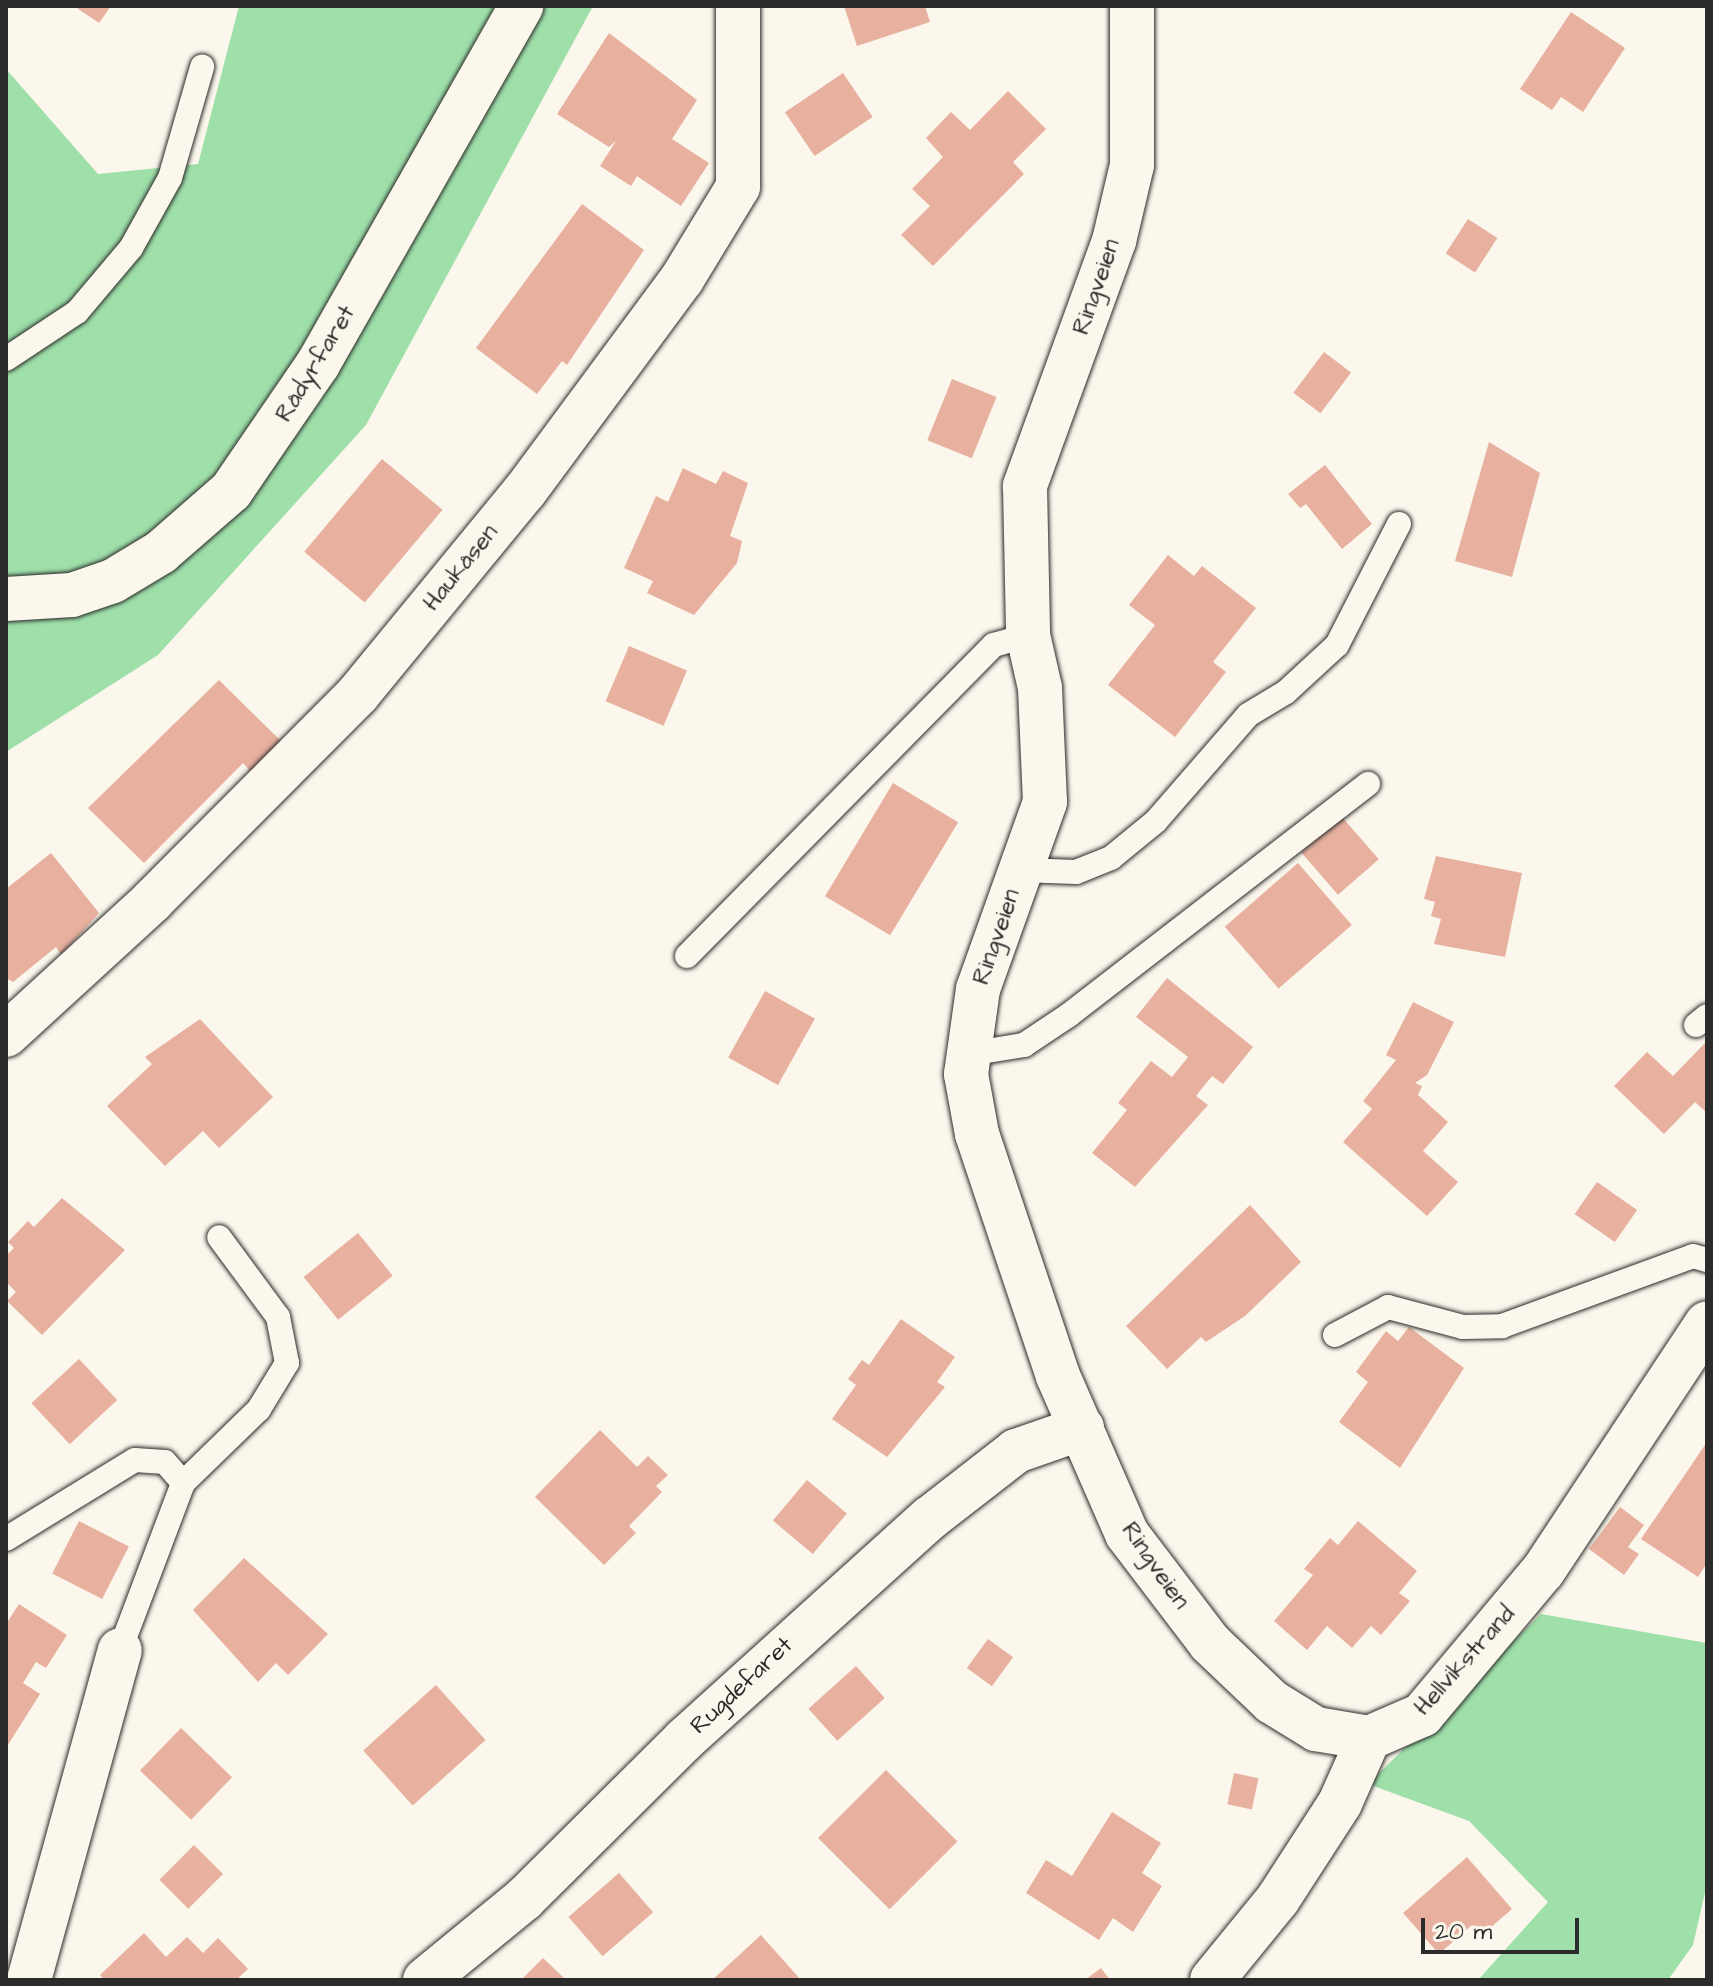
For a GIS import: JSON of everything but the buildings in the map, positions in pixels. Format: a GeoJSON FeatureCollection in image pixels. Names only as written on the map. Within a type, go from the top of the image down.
{"type":"FeatureCollection","features":[{"type":"Feature","properties":{"kind":"street","name":"Rådyrfaret"},"geometry":{"type":"LineString","coordinates":[[6,599],[72,595],[113,581],[161,552],[231,491],[318,364],[521,6]]}},
{"type":"Feature","properties":{"kind":"street","name":"Haukåsen"},"geometry":{"type":"LineString","coordinates":[[6,1035],[152,901],[358,694],[525,491],[682,279],[738,187],[738,6]]}},
{"type":"Feature","properties":{"kind":"street","name":"Ringveien"},"geometry":{"type":"LineString","coordinates":[[1132,6],[1132,165],[1114,241],[1025,486],[1028,635],[1040,688],[1045,802],[978,989],[969,1054],[977,1134],[1082,1428],[1127,1534],[1210,1643],[1272,1702],[1316,1729],[1369,1738]]}},
{"type":"Feature","properties":{"kind":"street","name":"Hellvikstrand"},"geometry":{"type":"LineString","coordinates":[[1369,1738],[1422,1715],[1543,1571],[1707,1323]]}},
{"type":"Feature","properties":{"kind":"street","name":"Rugdefaret"},"geometry":{"type":"LineString","coordinates":[[427,1979],[524,1899],[684,1740],[919,1528],[1016,1451],[1082,1428]]}},
{"type":"Feature","properties":{"kind":"street"},"geometry":{"type":"LineString","coordinates":[[29,1980],[120,1650]]}},
{"type":"Feature","properties":{"kind":"street"},"geometry":{"type":"LineString","coordinates":[[1212,1980],[1278,1899],[1340,1803],[1369,1738]]}},
{"type":"Feature","properties":{"kind":"lane"},"geometry":{"type":"LineString","coordinates":[[6,359],[77,312],[131,248],[170,178],[202,67]]}},
{"type":"Feature","properties":{"kind":"lane"},"geometry":{"type":"LineString","coordinates":[[1021,870],[1076,872],[1111,858],[1156,821],[1248,715],[1286,692],[1337,645],[1399,524]]}},
{"type":"Feature","properties":{"kind":"lane"},"geometry":{"type":"LineString","coordinates":[[687,956],[994,645],[1028,635]]}},
{"type":"Feature","properties":{"kind":"lane"},"geometry":{"type":"LineString","coordinates":[[969,1054],[1024,1045],[1058,1023],[1368,784]]}},
{"type":"Feature","properties":{"kind":"lane"},"geometry":{"type":"LineString","coordinates":[[120,1650],[183,1483],[259,1409],[287,1363],[278,1317],[219,1237]]}},
{"type":"Feature","properties":{"kind":"lane"},"geometry":{"type":"LineString","coordinates":[[1335,1335],[1388,1307],[1463,1327],[1502,1326],[1693,1256],[1707,1260]]}},
{"type":"Feature","properties":{"kind":"lane"},"geometry":{"type":"LineString","coordinates":[[6,1539],[135,1460],[165,1462],[183,1483]]}},
{"type":"Feature","properties":{"kind":"green space"},"geometry":{"type":"Polygon","coordinates":[[[239,6],[593,6],[366,425],[158,655],[6,752],[6,69],[98,174],[198,164],[239,6]]]}},
{"type":"Feature","properties":{"kind":"green space"},"geometry":{"type":"Polygon","coordinates":[[[1541,1614],[1707,1643],[1707,1884],[1693,1945],[1668,1980],[1478,1980],[1548,1902],[1469,1821],[1368,1784],[1541,1614]]]}}]}
